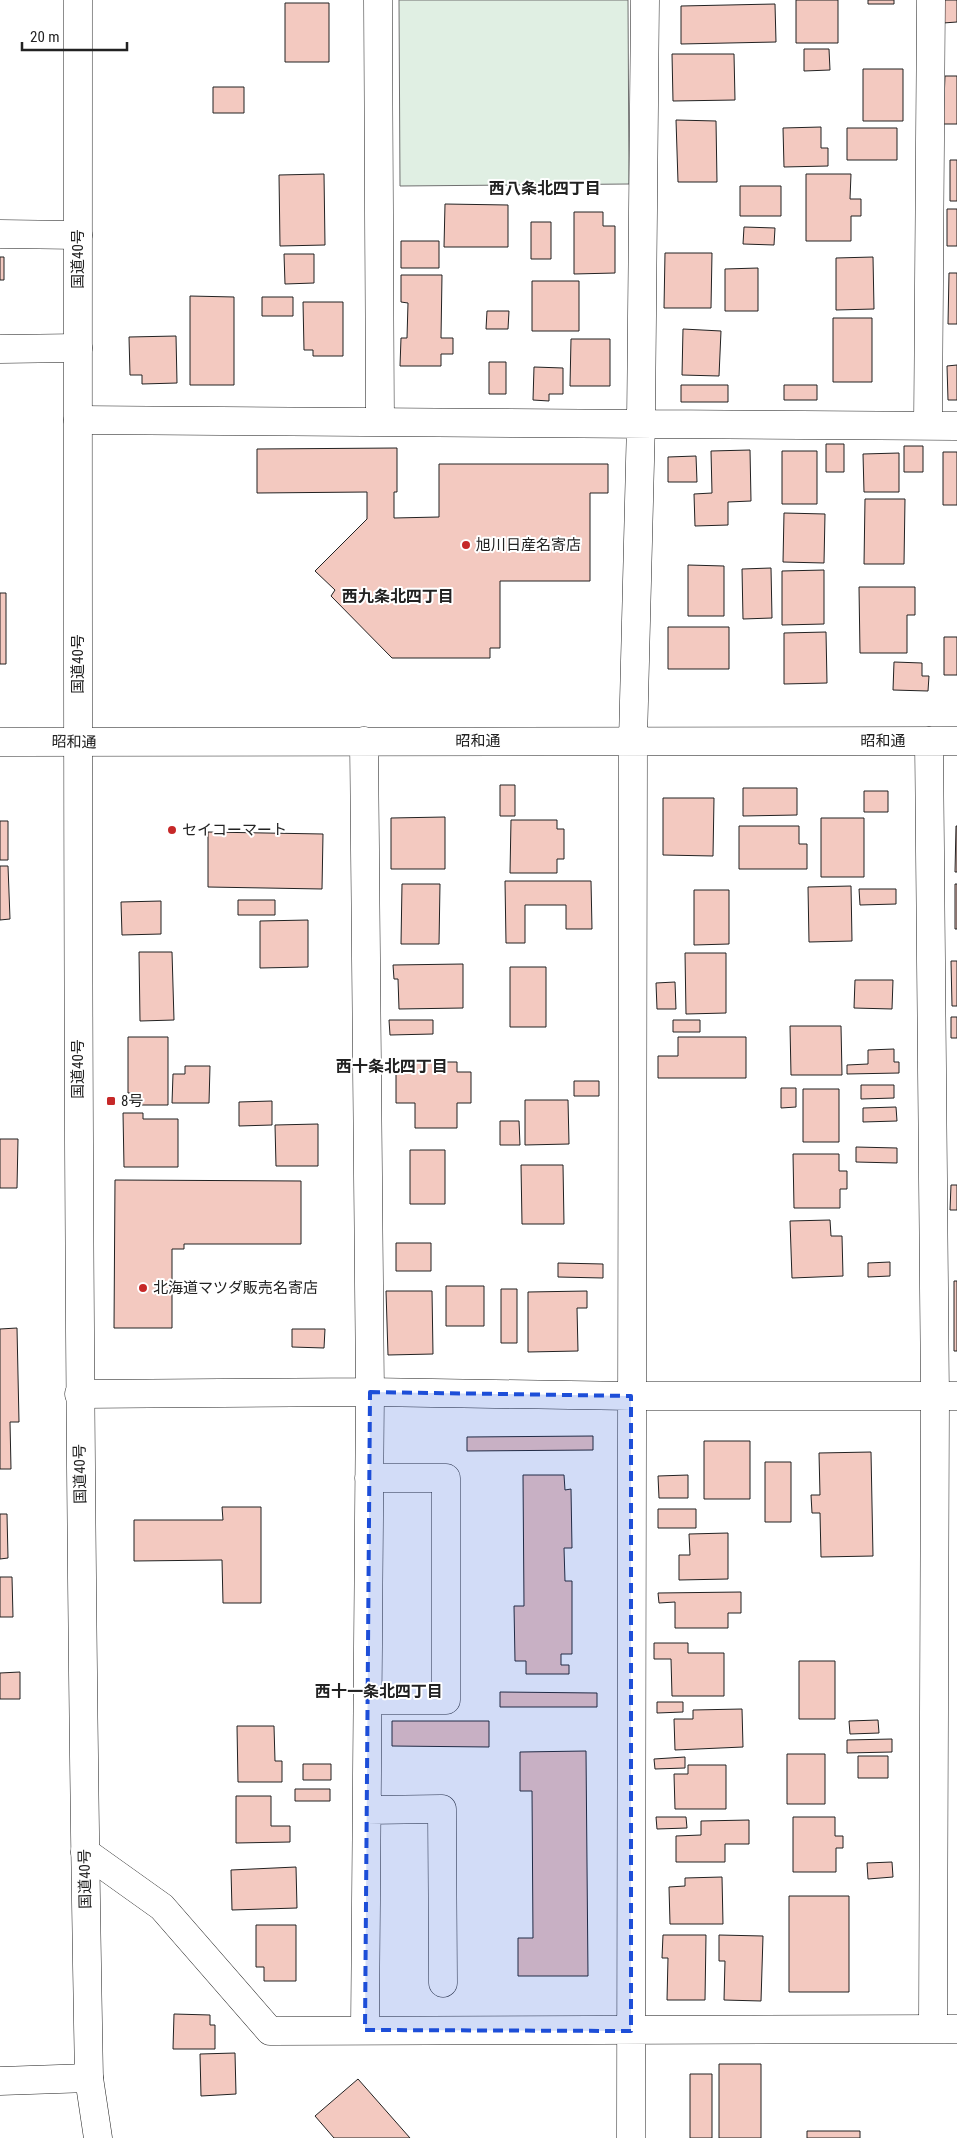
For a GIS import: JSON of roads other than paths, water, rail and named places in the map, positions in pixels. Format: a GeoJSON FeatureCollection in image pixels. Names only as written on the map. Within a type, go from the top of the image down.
{"type":"FeatureCollection","features":[{"type":"Feature","properties":{"kind":"main road","name":"国道40号"},"geometry":{"type":"LineString","coordinates":[[78,0],[77,743],[79,1394],[89,2078],[98,2138]]}},
{"type":"Feature","properties":{"kind":"main road"},"geometry":{"type":"LineString","coordinates":[[378,0],[380,422]]}},
{"type":"Feature","properties":{"kind":"main road"},"geometry":{"type":"LineString","coordinates":[[631,2138],[633,741],[641,422],[645,0]]}},
{"type":"Feature","properties":{"kind":"main road"},"geometry":{"type":"LineString","coordinates":[[928,426],[931,0]]}},
{"type":"Feature","properties":{"kind":"main road"},"geometry":{"type":"LineString","coordinates":[[0,234],[78,235]]}},
{"type":"Feature","properties":{"kind":"main road"},"geometry":{"type":"LineString","coordinates":[[0,349],[78,348]]}},
{"type":"Feature","properties":{"kind":"main road"},"geometry":{"type":"LineString","coordinates":[[78,420],[641,422],[957,426]]}},
{"type":"Feature","properties":{"kind":"main road"},"geometry":{"type":"LineString","coordinates":[[85,1852],[162,1907],[270,2031],[945,2029],[946,1396],[929,740]]}},
{"type":"Feature","properties":{"kind":"main road"},"geometry":{"type":"LineString","coordinates":[[364,741],[370,1392],[366,2030]]}},
{"type":"Feature","properties":{"kind":"main road","name":"昭和通"},"geometry":{"type":"LineString","coordinates":[[0,742],[957,741]]}},
{"type":"Feature","properties":{"kind":"main road"},"geometry":{"type":"LineString","coordinates":[[79,1394],[370,1392],[631,1396],[946,1396]]}},
{"type":"Feature","properties":{"kind":"main road"},"geometry":{"type":"LineString","coordinates":[[368,1700],[446,1700],[446,1478],[369,1478]]}},
{"type":"Feature","properties":{"kind":"main road"},"geometry":{"type":"LineString","coordinates":[[367,1810],[442,1810],[443,1983]]}},
{"type":"Feature","properties":{"kind":"main road"},"geometry":{"type":"LineString","coordinates":[[0,2081],[89,2078]]}},
{"type":"Feature","properties":{"kind":"place","name":"旭川日産名寄店"},"geometry":{"type":"Point","coordinates":[466,545]}},
{"type":"Feature","properties":{"kind":"place","name":"セイコーマート"},"geometry":{"type":"Point","coordinates":[172,830]}},
{"type":"Feature","properties":{"kind":"place","name":"8号"},"geometry":{"type":"Point","coordinates":[111,1101]}},
{"type":"Feature","properties":{"kind":"place","name":"北海道マツダ販売名寄店"},"geometry":{"type":"Point","coordinates":[143,1288]}},
{"type":"Feature","properties":{"kind":"district","name":"西八条北四丁目"},"geometry":{"type":"Point","coordinates":[545,188]}},
{"type":"Feature","properties":{"kind":"district","name":"西九条北四丁目"},"geometry":{"type":"Point","coordinates":[398,596]}},
{"type":"Feature","properties":{"kind":"district","name":"西十条北四丁目"},"geometry":{"type":"Point","coordinates":[392,1066]}},
{"type":"Feature","properties":{"kind":"district","name":"西十一条北四丁目"},"geometry":{"type":"Point","coordinates":[379,1691]}}]}
